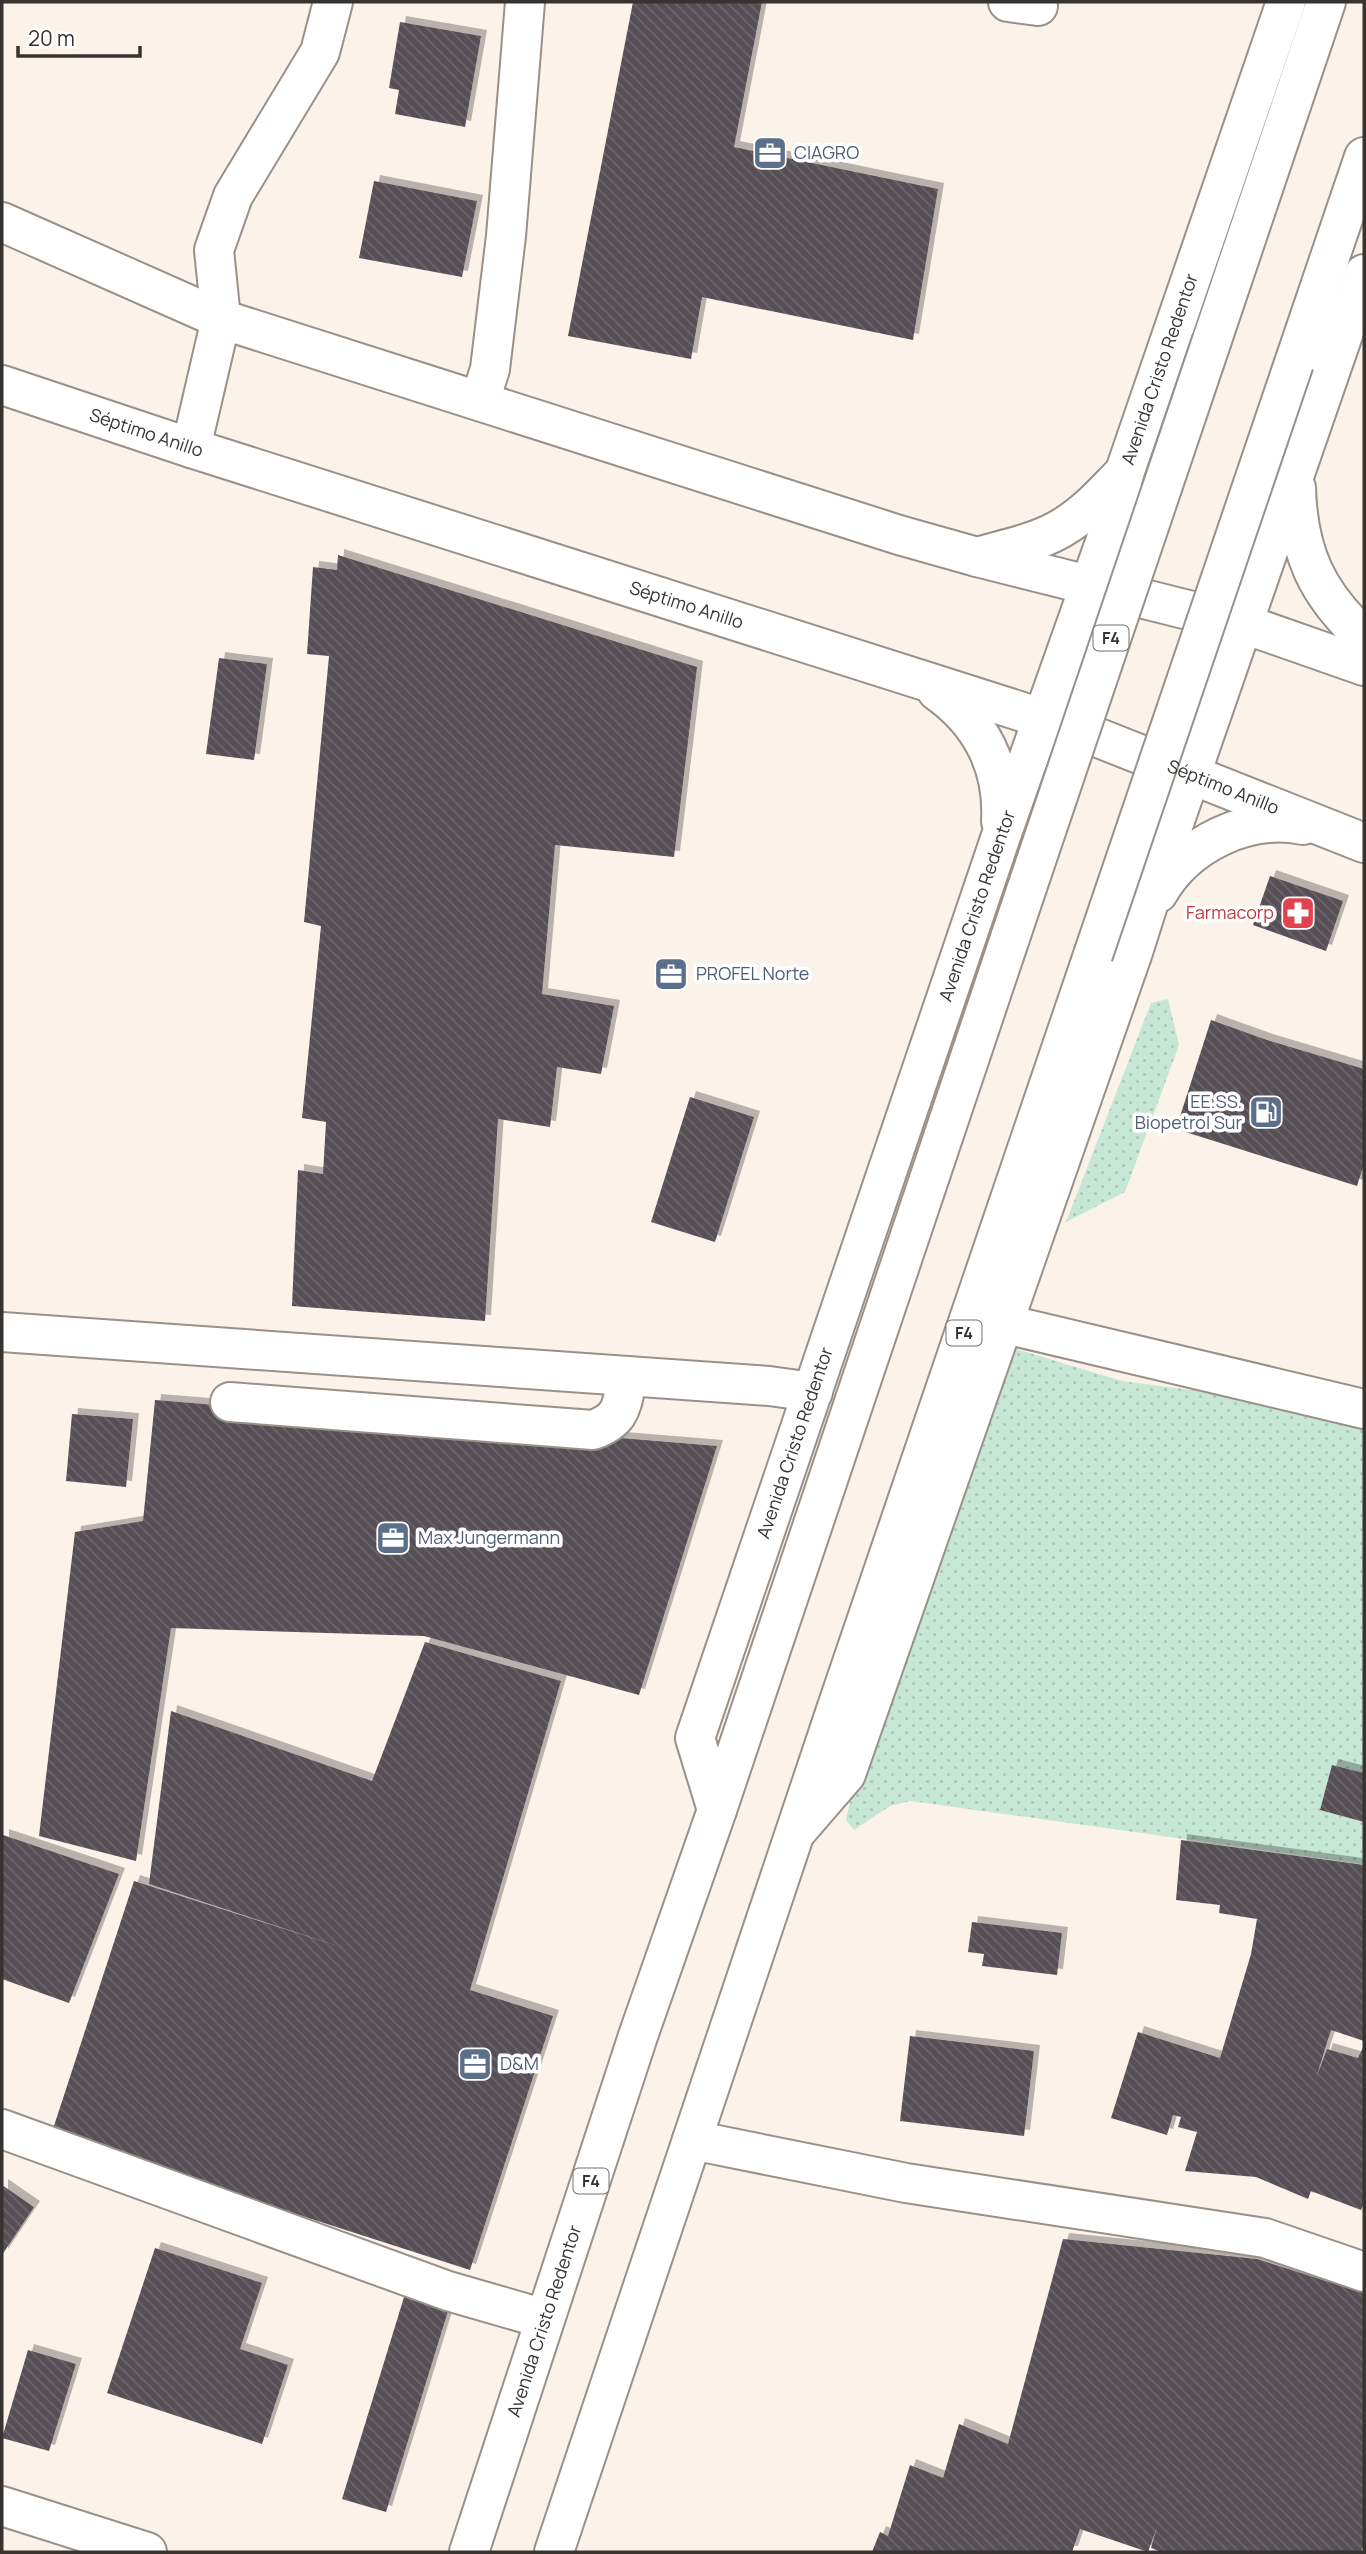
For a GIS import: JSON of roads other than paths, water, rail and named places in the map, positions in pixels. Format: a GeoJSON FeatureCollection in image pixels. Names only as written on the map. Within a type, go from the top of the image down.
{"type":"FeatureCollection","features":[{"type":"Feature","properties":{"kind":"main road"},"geometry":{"type":"LineString","coordinates":[[191,448],[221,319],[214,250],[233,196],[320,52],[333,2]]}},
{"type":"Feature","properties":{"kind":"main road"},"geometry":{"type":"LineString","coordinates":[[480,401],[490,369],[503,263],[525,2]]}},
{"type":"Feature","properties":{"kind":"main road","name":"Avenida Cristo Redentor"},"geometry":{"type":"LineString","coordinates":[[717,1811],[695,1738],[1001,836],[1109,531],[1125,471],[1286,2]]}},
{"type":"Feature","properties":{"kind":"main road","name":"Avenida Cristo Redentor"},"geometry":{"type":"LineString","coordinates":[[469,2552],[638,2036],[717,1811],[1326,2]]}},
{"type":"Feature","properties":{"kind":"main road","name":"F4"},"geometry":{"type":"LineString","coordinates":[[554,2552],[795,1833],[1364,158]]}},
{"type":"Feature","properties":{"kind":"main road"},"geometry":{"type":"LineString","coordinates":[[2,222],[221,319],[899,535],[977,558],[1244,624],[1364,666]]}},
{"type":"Feature","properties":{"kind":"main road"},"geometry":{"type":"LineString","coordinates":[[795,1833],[845,1774],[1146,912],[1172,829],[1364,274]]}},
{"type":"Feature","properties":{"kind":"main road","name":"Séptimo Anillo"},"geometry":{"type":"LineString","coordinates":[[2,385],[191,448],[1076,729],[1348,837]]}},
{"type":"Feature","properties":{"kind":"main road"},"geometry":{"type":"LineString","coordinates":[[977,558],[1044,538],[1067,525],[1095,503],[1125,471]]}},
{"type":"Feature","properties":{"kind":"main road"},"geometry":{"type":"LineString","coordinates":[[1296,475],[1297,520],[1309,564],[1331,603],[1364,637]]}},
{"type":"Feature","properties":{"kind":"main road"},"geometry":{"type":"LineString","coordinates":[[1109,531],[1126,563],[1156,586],[1192,597],[1229,592],[1261,573]]}},
{"type":"Feature","properties":{"kind":"main road"},"geometry":{"type":"LineString","coordinates":[[923,682],[954,703],[979,730],[995,764],[1003,800],[1001,836]]}},
{"type":"Feature","properties":{"kind":"main road"},"geometry":{"type":"LineString","coordinates":[[1020,784],[1053,762],[1091,757],[1128,768],[1156,794],[1172,829]]}},
{"type":"Feature","properties":{"kind":"main road"},"geometry":{"type":"LineString","coordinates":[[1146,912],[1168,874],[1202,845],[1243,827],[1288,822],[1348,837]]}},
{"type":"Feature","properties":{"kind":"main road"},"geometry":{"type":"LineString","coordinates":[[1001,1323],[1364,1409]]}},
{"type":"Feature","properties":{"kind":"main road"},"geometry":{"type":"LineString","coordinates":[[2,1332],[769,1386],[813,1392]]}},
{"type":"Feature","properties":{"kind":"main road"},"geometry":{"type":"LineString","coordinates":[[230,1402],[593,1430],[611,1424],[620,1409],[628,1376]]}},
{"type":"Feature","properties":{"kind":"main road"},"geometry":{"type":"LineString","coordinates":[[2,2129],[448,2291],[545,2319]]}},
{"type":"Feature","properties":{"kind":"main road"},"geometry":{"type":"LineString","coordinates":[[692,2140],[906,2183],[1265,2238],[1364,2272]]}},
{"type":"Feature","properties":{"kind":"main road"},"geometry":{"type":"LineString","coordinates":[[2,2506],[59,2539],[140,2551]]}},
{"type":"Feature","properties":{"kind":"place","name":"CIAGRO"},"geometry":{"type":"Point","coordinates":[770,153]}},
{"type":"Feature","properties":{"kind":"place","name":"Farmacorp"},"geometry":{"type":"Point","coordinates":[1298,913]}},
{"type":"Feature","properties":{"kind":"place","name":"PROFEL Norte"},"geometry":{"type":"Point","coordinates":[671,974]}},
{"type":"Feature","properties":{"kind":"place","name":"EE.SS. Biopetrol Sur"},"geometry":{"type":"Point","coordinates":[1266,1112]}},
{"type":"Feature","properties":{"kind":"place","name":"Max Jungermann"},"geometry":{"type":"Point","coordinates":[393,1538]}},
{"type":"Feature","properties":{"kind":"place","name":"D&M"},"geometry":{"type":"Point","coordinates":[475,2064]}}]}
